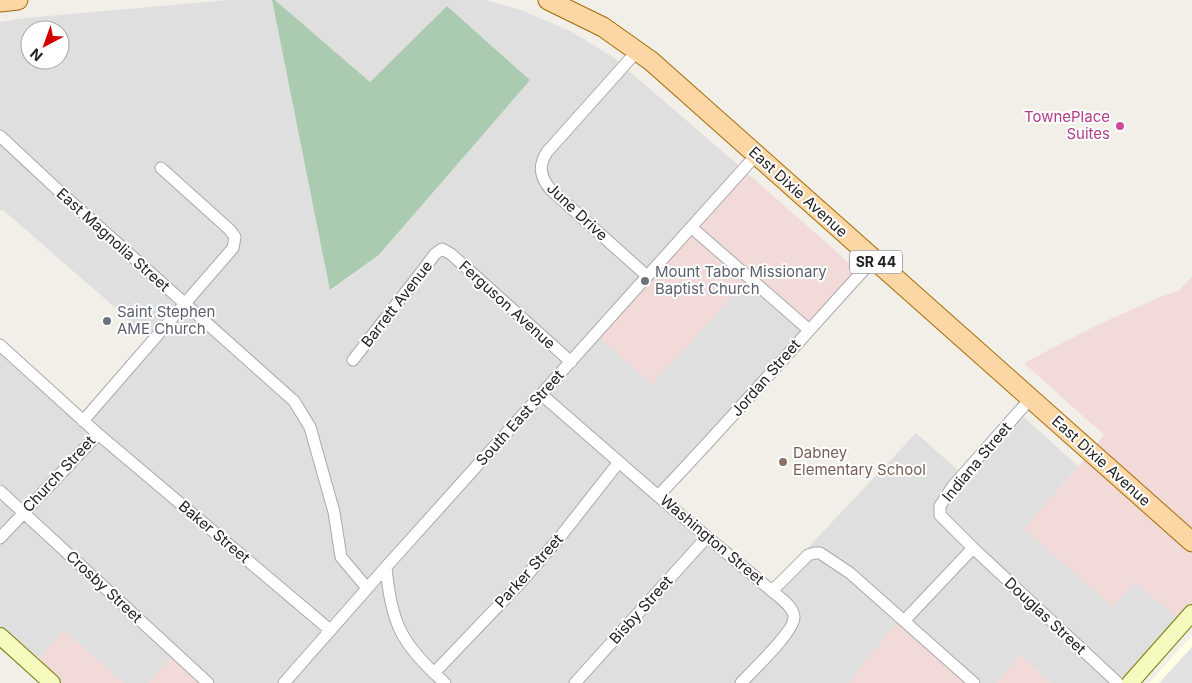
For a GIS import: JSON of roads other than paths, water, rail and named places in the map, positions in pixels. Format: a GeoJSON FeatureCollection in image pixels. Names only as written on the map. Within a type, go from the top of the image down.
{"type":"FeatureCollection","features":[{"type":"Feature","properties":{"kind":"main road"},"geometry":{"type":"LineString","coordinates":[[0,2],[18,0]]}},
{"type":"Feature","properties":{"kind":"main road","name":"East Dixie Avenue"},"geometry":{"type":"LineString","coordinates":[[548,0],[603,27],[638,50],[668,75],[873,260],[1192,542]]}},
{"type":"Feature","properties":{"kind":"street","name":"June Drive"},"geometry":{"type":"LineString","coordinates":[[638,50],[547,152],[540,166],[544,182],[551,190],[646,276]]}},
{"type":"Feature","properties":{"kind":"street","name":"East Magnolia Street"},"geometry":{"type":"LineString","coordinates":[[0,136],[185,305],[294,401],[310,427],[334,512],[341,557],[367,588]]}},
{"type":"Feature","properties":{"kind":"street","name":"South East Street"},"geometry":{"type":"LineString","coordinates":[[284,683],[756,154]]}},
{"type":"Feature","properties":{"kind":"street","name":"Church Street"},"geometry":{"type":"LineString","coordinates":[[0,538],[98,434],[83,421],[233,248],[235,237],[219,220],[160,168]]}},
{"type":"Feature","properties":{"kind":"street"},"geometry":{"type":"LineString","coordinates":[[691,228],[808,329]]}},
{"type":"Feature","properties":{"kind":"street","name":"Barrett Avenue"},"geometry":{"type":"LineString","coordinates":[[353,360],[435,254],[442,250]]}},
{"type":"Feature","properties":{"kind":"street","name":"Ferguson Avenue"},"geometry":{"type":"LineString","coordinates":[[442,250],[446,250],[458,260],[571,362]]}},
{"type":"Feature","properties":{"kind":"street","name":"Jordan Street"},"geometry":{"type":"LineString","coordinates":[[658,496],[699,453],[808,329],[873,260]]}},
{"type":"Feature","properties":{"kind":"street"},"geometry":{"type":"LineString","coordinates":[[0,345],[83,421]]}},
{"type":"Feature","properties":{"kind":"street","name":"Washington Street"},"geometry":{"type":"LineString","coordinates":[[542,395],[658,496],[772,591],[808,555],[820,553],[850,573],[974,683]]}},
{"type":"Feature","properties":{"kind":"street","name":"Indiana Street"},"geometry":{"type":"LineString","coordinates":[[973,548],[940,515],[940,506],[953,486],[1031,398]]}},
{"type":"Feature","properties":{"kind":"street","name":"Baker Street"},"geometry":{"type":"LineString","coordinates":[[98,434],[330,630]]}},
{"type":"Feature","properties":{"kind":"street","name":"Parker Street"},"geometry":{"type":"LineString","coordinates":[[434,673],[535,566],[619,462]]}},
{"type":"Feature","properties":{"kind":"street","name":"Crosby Street"},"geometry":{"type":"LineString","coordinates":[[0,491],[208,683]]}},
{"type":"Feature","properties":{"kind":"street","name":"Bisby Street"},"geometry":{"type":"LineString","coordinates":[[575,683],[707,537]]}},
{"type":"Feature","properties":{"kind":"street"},"geometry":{"type":"LineString","coordinates":[[905,620],[973,548]]}},
{"type":"Feature","properties":{"kind":"street","name":"Douglas Street"},"geometry":{"type":"LineString","coordinates":[[973,548],[1118,683]]}},
{"type":"Feature","properties":{"kind":"street"},"geometry":{"type":"LineString","coordinates":[[386,567],[389,596],[398,628],[411,648],[445,683]]}},
{"type":"Feature","properties":{"kind":"street"},"geometry":{"type":"LineString","coordinates":[[741,683],[789,631],[793,624],[793,612],[772,591]]}},
{"type":"Feature","properties":{"kind":"street"},"geometry":{"type":"LineString","coordinates":[[1130,683],[1192,613]]}},
{"type":"Feature","properties":{"kind":"street"},"geometry":{"type":"LineString","coordinates":[[0,636],[52,683]]}},
{"type":"Feature","properties":{"kind":"place","name":"TownePlace Suites"},"geometry":{"type":"Point","coordinates":[1120,126]}},
{"type":"Feature","properties":{"kind":"place","name":"Mount Tabor Missionary Baptist Church"},"geometry":{"type":"Point","coordinates":[645,281]}},
{"type":"Feature","properties":{"kind":"place","name":"Saint Stephen AME Church"},"geometry":{"type":"Point","coordinates":[107,321]}},
{"type":"Feature","properties":{"kind":"place","name":"Dabney Elementary School"},"geometry":{"type":"Point","coordinates":[783,462]}}]}
